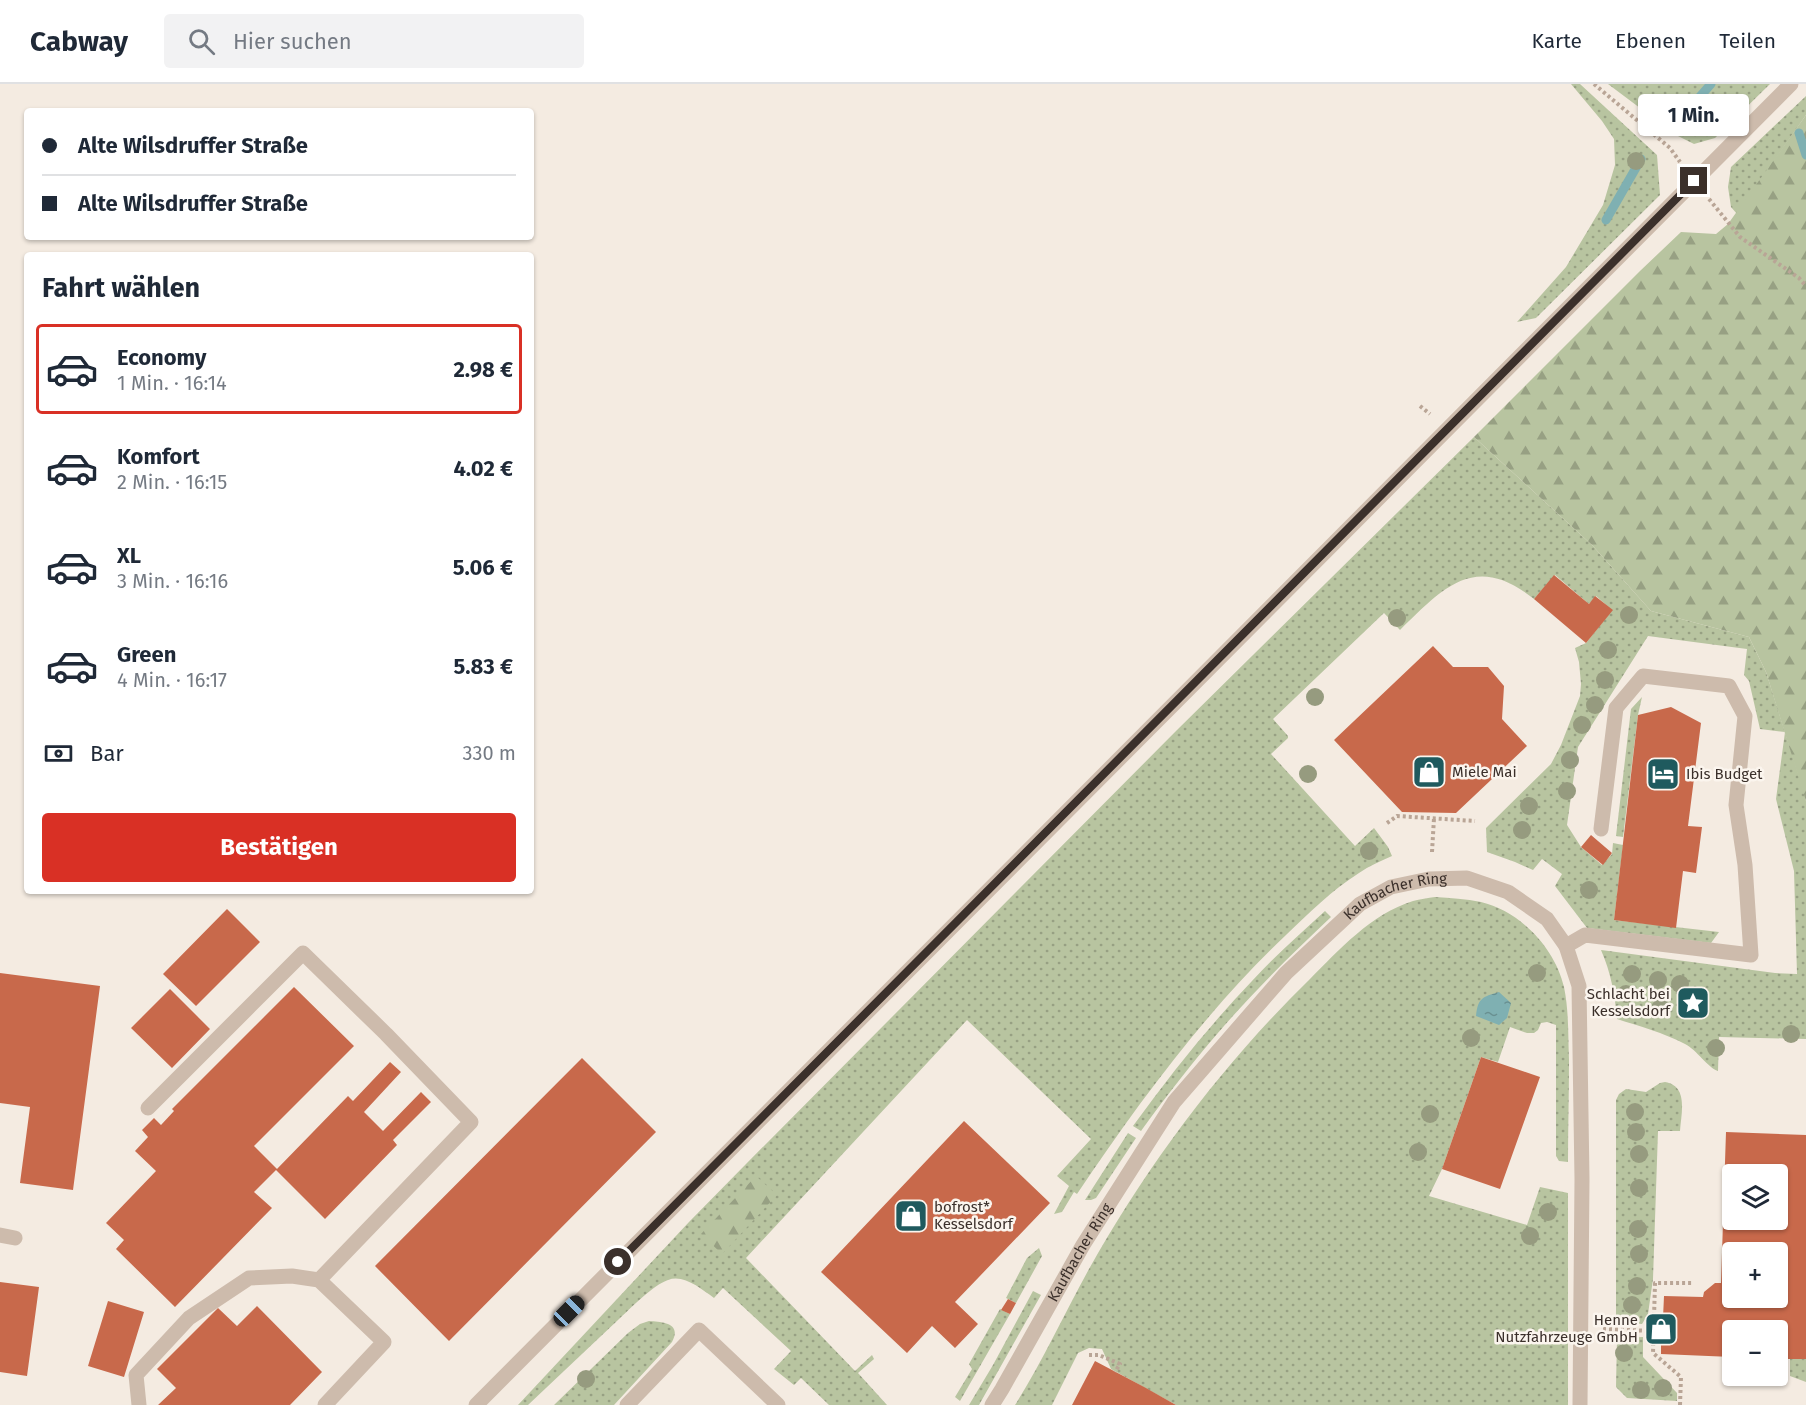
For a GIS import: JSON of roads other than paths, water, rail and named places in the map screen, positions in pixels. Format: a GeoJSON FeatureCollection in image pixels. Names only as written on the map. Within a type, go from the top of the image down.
{"type":"FeatureCollection","features":[{"type":"Feature","properties":{"kind":"street"},"geometry":{"type":"LineString","coordinates":[[476,1405],[1791,84]]}},
{"type":"Feature","properties":{"kind":"street"},"geometry":{"type":"LineString","coordinates":[[1566,946],[1585,935],[1752,955],[1745,865],[1736,805],[1745,716],[1729,686],[1643,676],[1616,708],[1601,829]]}},
{"type":"Feature","properties":{"kind":"street","name":"Kaufbacher Ring"},"geometry":{"type":"LineString","coordinates":[[992,1405],[1083,1245],[1174,1102],[1286,973],[1360,904],[1391,887],[1429,879],[1467,878],[1508,892],[1547,919],[1566,946],[1579,986],[1582,1179],[1580,1405]]}},
{"type":"Feature","properties":{"kind":"street"},"geometry":{"type":"LineString","coordinates":[[148,1108],[303,953],[386,1034],[471,1122],[320,1280]]}},
{"type":"Feature","properties":{"kind":"street"},"geometry":{"type":"LineString","coordinates":[[139,1405],[136,1375],[189,1318],[249,1278],[292,1276],[320,1280],[384,1342],[325,1405]]}},
{"type":"Feature","properties":{"kind":"street"},"geometry":{"type":"LineString","coordinates":[[627,1405],[699,1330],[778,1405]]}},
{"type":"Feature","properties":{"kind":"water"},"geometry":{"type":"Polygon","coordinates":[[[1499,992],[1511,1003],[1507,1018],[1499,1025],[1476,1016],[1482,999],[1499,992]]]}},
{"type":"Feature","properties":{"kind":"waterway"},"geometry":{"type":"LineString","coordinates":[[1681,118],[1711,84]]}},
{"type":"Feature","properties":{"kind":"waterway"},"geometry":{"type":"LineString","coordinates":[[1799,133],[1806,155]]}},
{"type":"Feature","properties":{"kind":"waterway"},"geometry":{"type":"LineString","coordinates":[[1606,220],[1641,159]]}},
{"type":"Feature","properties":{"kind":"place","name":"Miele Mai"},"geometry":{"type":"Point","coordinates":[1429,772]}},
{"type":"Feature","properties":{"kind":"place","name":"Ibis Budget"},"geometry":{"type":"Point","coordinates":[1663,774]}},
{"type":"Feature","properties":{"kind":"place","name":"Schlacht bei Kesselsdorf"},"geometry":{"type":"Point","coordinates":[1693,1003]}},
{"type":"Feature","properties":{"kind":"place","name":"bofrost* Kesselsdorf"},"geometry":{"type":"Point","coordinates":[911,1216]}},
{"type":"Feature","properties":{"kind":"place","name":"Henne Nutzfahrzeuge GmbH"},"geometry":{"type":"Point","coordinates":[1661,1329]}}]}
